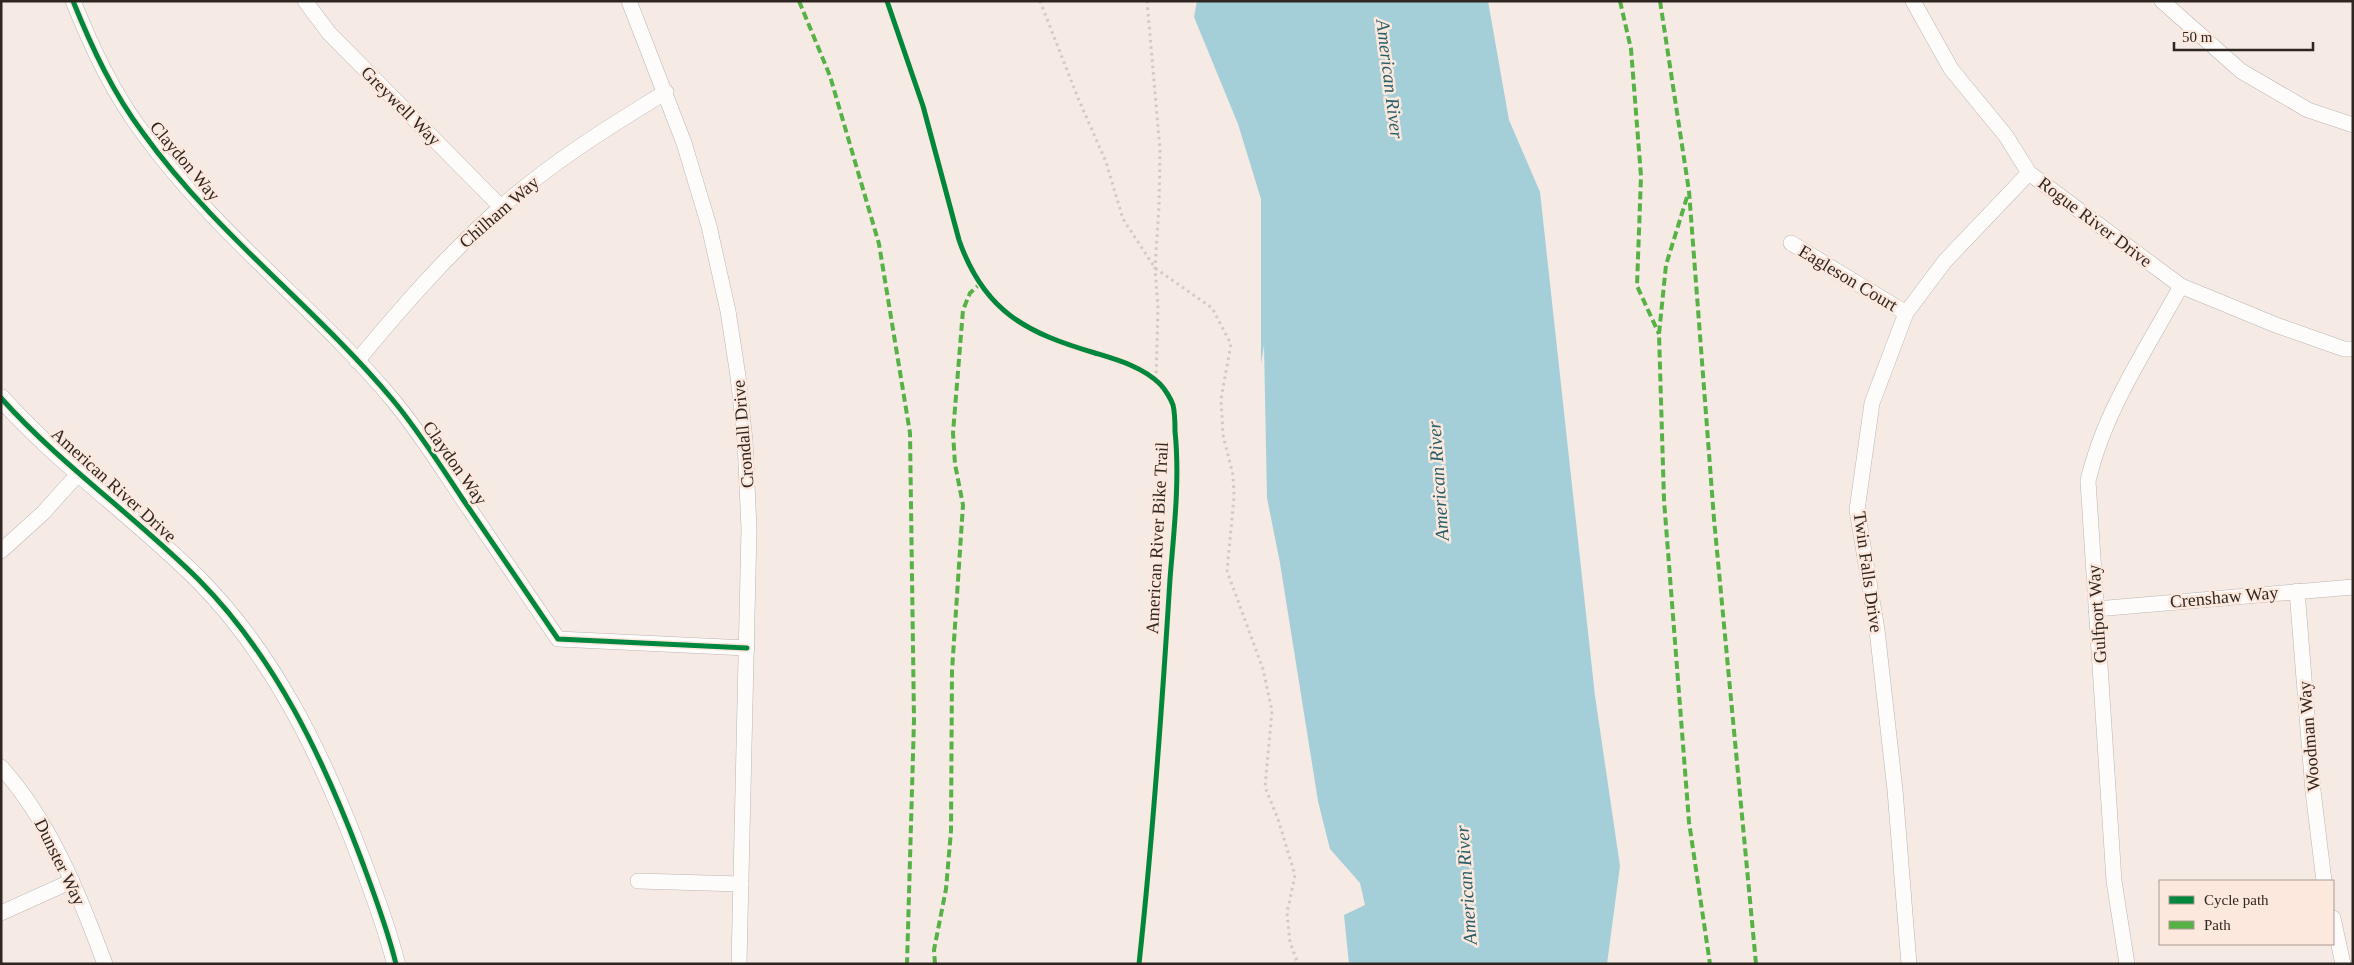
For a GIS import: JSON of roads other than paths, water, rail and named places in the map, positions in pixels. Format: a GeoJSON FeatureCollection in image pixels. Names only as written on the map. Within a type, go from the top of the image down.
{"type":"FeatureCollection","features":[{"type":"Feature","properties":{"kind":"street","name":"Claydon Way"},"geometry":{"type":"LineString","coordinates":[[73,1],[94,52],[122,102],[177,177],[391,398],[419,434],[558,639],[747,648]]}},
{"type":"Feature","properties":{"kind":"street","name":"Greywell Way"},"geometry":{"type":"LineString","coordinates":[[305,1],[329,33],[501,207]]}},
{"type":"Feature","properties":{"kind":"street","name":"Crondall Drive"},"geometry":{"type":"LineString","coordinates":[[628,1],[666,92],[684,143],[709,226],[728,311],[738,376],[745,441],[749,529],[739,964]]}},
{"type":"Feature","properties":{"kind":"street","name":"Rogue River Drive"},"geometry":{"type":"LineString","coordinates":[[1913,1],[1951,69],[2006,136],[2030,173],[2131,250],[2182,286],[2276,325],[2344,349],[2353,349]]}},
{"type":"Feature","properties":{"kind":"street"},"geometry":{"type":"LineString","coordinates":[[2162,1],[2241,71],[2308,110],[2353,125]]}},
{"type":"Feature","properties":{"kind":"street","name":"Chilham Way"},"geometry":{"type":"LineString","coordinates":[[357,361],[406,301],[454,251],[501,207],[602,132],[666,92]]}},
{"type":"Feature","properties":{"kind":"street","name":"Twin Falls Drive"},"geometry":{"type":"LineString","coordinates":[[1909,964],[1894,790],[1878,639],[1858,510],[1872,403],[1906,313],[1945,261],[2030,173]]}},
{"type":"Feature","properties":{"kind":"street","name":"Eagleson Court"},"geometry":{"type":"LineString","coordinates":[[1791,243],[1906,313]]}},
{"type":"Feature","properties":{"kind":"street","name":"Gulfport Way"},"geometry":{"type":"LineString","coordinates":[[2127,964],[2114,881],[2088,481],[2095,450],[2107,420],[2182,286]]}},
{"type":"Feature","properties":{"kind":"street","name":"American River Drive"},"geometry":{"type":"LineString","coordinates":[[1,398],[78,474],[199,580],[227,611],[265,661],[298,715],[341,809],[374,893],[396,964]]}},
{"type":"Feature","properties":{"kind":"street"},"geometry":{"type":"LineString","coordinates":[[1,551],[43,513],[78,474]]}},
{"type":"Feature","properties":{"kind":"street","name":"Crenshaw Way"},"geometry":{"type":"LineString","coordinates":[[2096,608],[2353,587]]}},
{"type":"Feature","properties":{"kind":"street","name":"Woodman Way"},"geometry":{"type":"LineString","coordinates":[[2297,591],[2313,791],[2324,880]]}},
{"type":"Feature","properties":{"kind":"street","name":"Dunster Way"},"geometry":{"type":"LineString","coordinates":[[1,767],[34,811],[58,851],[105,964]]}},
{"type":"Feature","properties":{"kind":"street"},"geometry":{"type":"LineString","coordinates":[[1,913],[72,881]]}},
{"type":"Feature","properties":{"kind":"street"},"geometry":{"type":"LineString","coordinates":[[638,881],[741,884]]}},
{"type":"Feature","properties":{"kind":"street"},"geometry":{"type":"LineString","coordinates":[[2334,923],[2343,964]]}},
{"type":"Feature","properties":{"kind":"water","name":"American River"},"geometry":{"type":"Polygon","coordinates":[[[1197,1],[1488,1],[1509,120],[1540,192],[1595,696],[1620,866],[1607,964],[1349,964],[1344,915],[1365,905],[1360,883],[1330,849],[1318,801],[1280,563],[1267,498],[1264,345],[1261,364],[1261,199],[1238,124],[1194,17],[1197,1]]]}}]}
